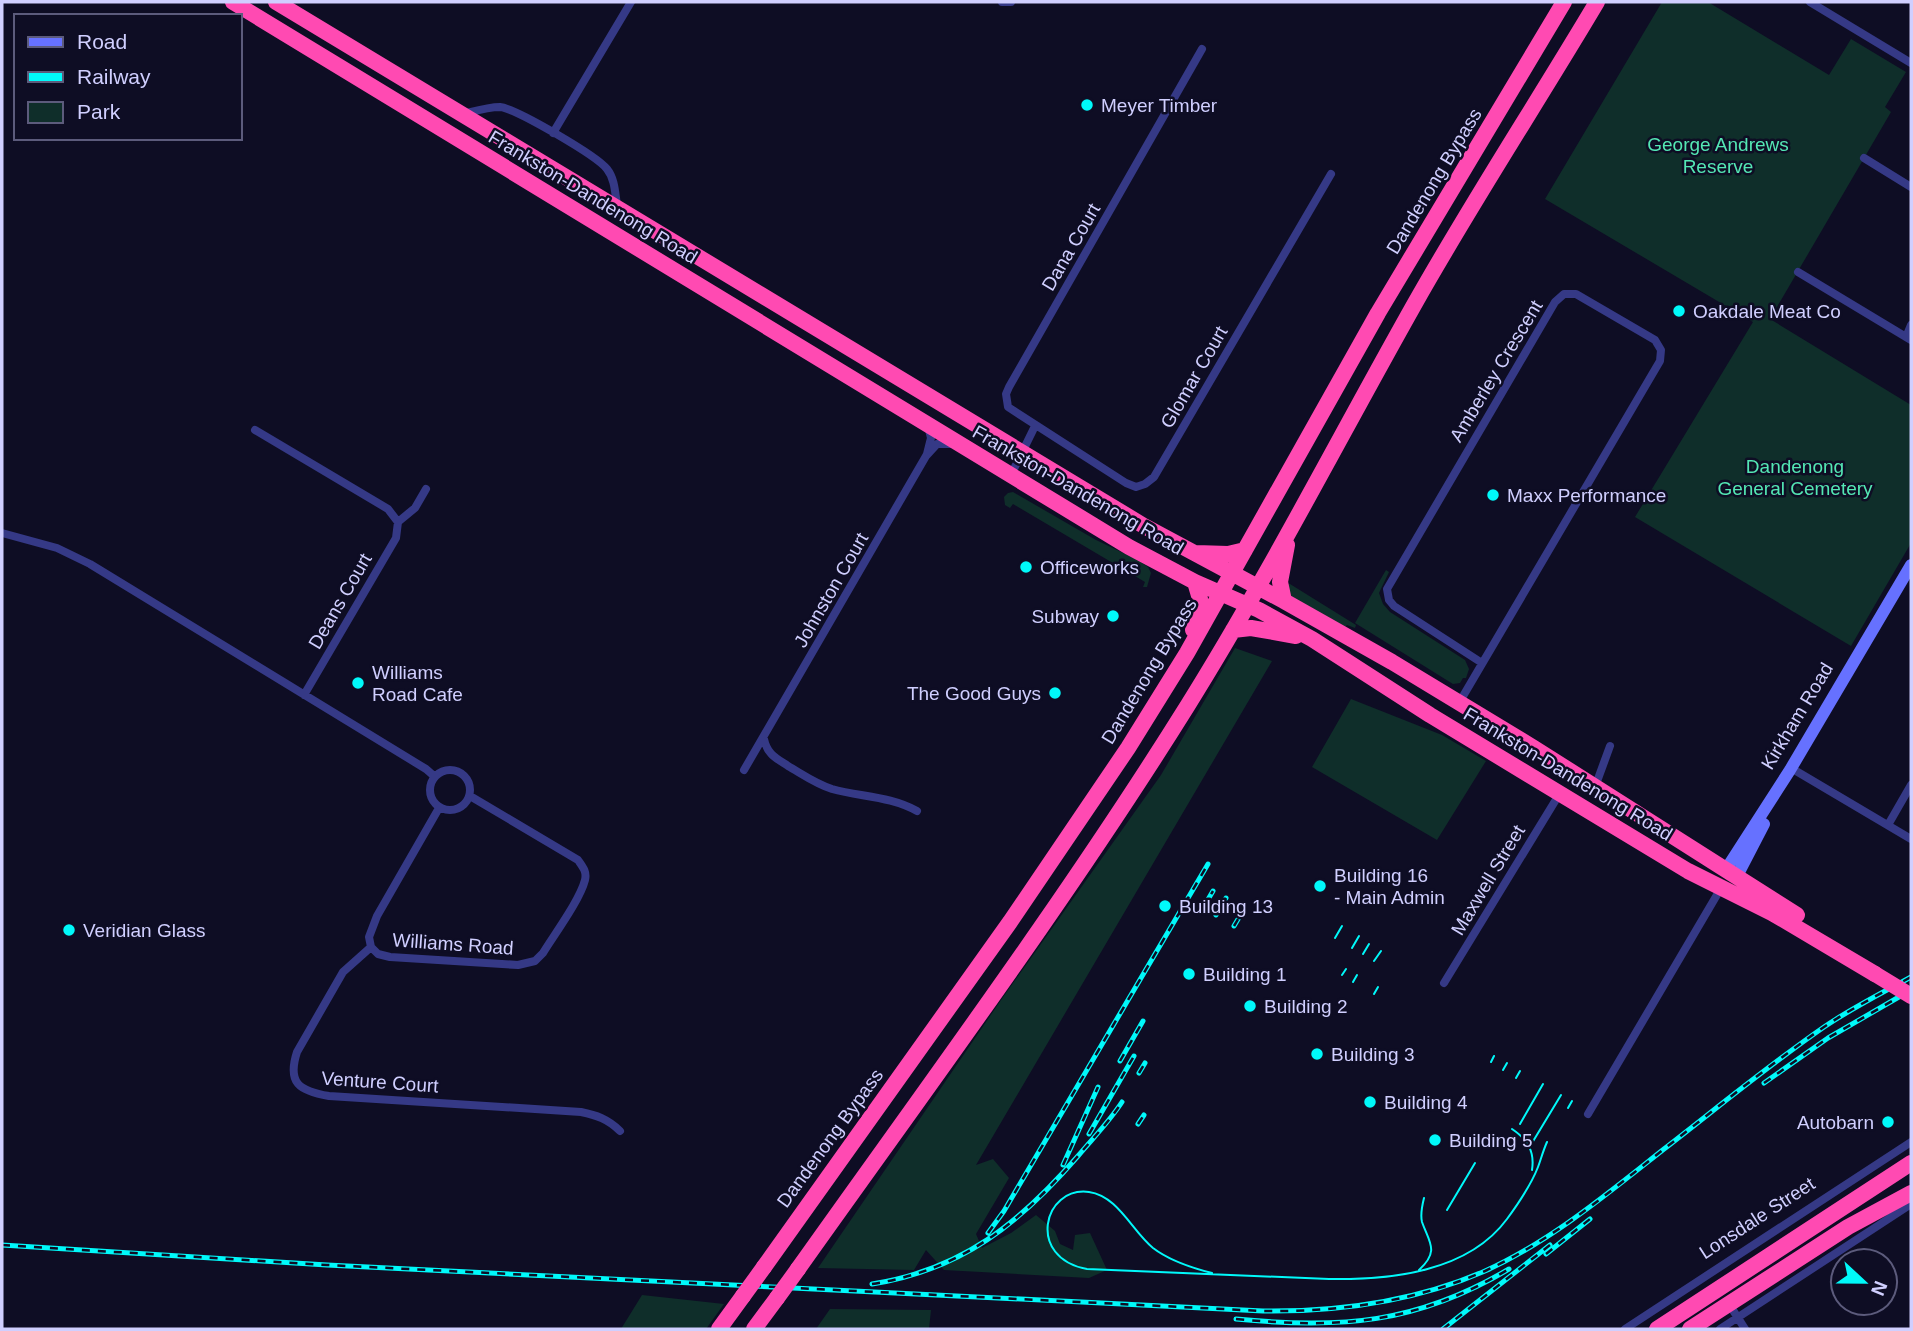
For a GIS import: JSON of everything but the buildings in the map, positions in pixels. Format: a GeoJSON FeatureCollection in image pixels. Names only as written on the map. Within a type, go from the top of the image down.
{"type":"FeatureCollection","features":[{"type":"Feature","properties":{"kind":"highway","name":"Frankston-Dandenong Road"},"geometry":{"type":"LineString","coordinates":[[233,2],[250,6],[450,135],[1129,547],[1312,639],[1688,871],[1880,972],[1911,984]]}},
{"type":"Feature","properties":{"kind":"highway","name":"Frankston-Dandenong Road"},"geometry":{"type":"LineString","coordinates":[[276,2],[1021,452],[1459,703],[1731,875],[1880,972],[1911,996]]}},
{"type":"Feature","properties":{"kind":"highway","name":"Dandenong Bypass"},"geometry":{"type":"LineString","coordinates":[[719,1329],[1010,922],[1128,748],[1233,573],[1378,313],[1564,2]]}},
{"type":"Feature","properties":{"kind":"highway"},"geometry":{"type":"LineString","coordinates":[[754,1329],[1104,836],[1248,605],[1417,301],[1597,2]]}},
{"type":"Feature","properties":{"kind":"highway"},"geometry":{"type":"LineString","coordinates":[[450,135],[463,114]]}},
{"type":"Feature","properties":{"kind":"highway"},"geometry":{"type":"LineString","coordinates":[[604,228],[617,206]]}},
{"type":"Feature","properties":{"kind":"highway"},"geometry":{"type":"LineString","coordinates":[[760,322],[774,302]]}},
{"type":"Feature","properties":{"kind":"highway"},"geometry":{"type":"LineString","coordinates":[[1284,601],[1280,582],[1289,533]]}},
{"type":"Feature","properties":{"kind":"highway"},"geometry":{"type":"LineString","coordinates":[[1194,553],[1228,554],[1245,550]]}},
{"type":"Feature","properties":{"kind":"highway"},"geometry":{"type":"LineString","coordinates":[[1187,653],[1199,608],[1200,599],[1195,582]]}},
{"type":"Feature","properties":{"kind":"highway"},"geometry":{"type":"LineString","coordinates":[[1233,630],[1251,628],[1312,639]]}},
{"type":"Feature","properties":{"kind":"highway"},"geometry":{"type":"LineString","coordinates":[[1446,724],[1459,703]]}},
{"type":"Feature","properties":{"kind":"highway"},"geometry":{"type":"LineString","coordinates":[[1560,793],[1572,772]]}},
{"type":"Feature","properties":{"kind":"highway","name":"Kirkham Road"},"geometry":{"type":"LineString","coordinates":[[1721,888],[1731,875]]}},
{"type":"Feature","properties":{"kind":"highway","name":"Lonsdale Street"},"geometry":{"type":"LineString","coordinates":[[1690,1329],[1724,1297],[1911,1163]]}},
{"type":"Feature","properties":{"kind":"highway","name":"Lonsdale Street"},"geometry":{"type":"LineString","coordinates":[[1657,1329],[1724,1297],[1911,1192]]}},
{"type":"Feature","properties":{"kind":"street"},"geometry":{"type":"LineString","coordinates":[[553,133],[631,2]]}},
{"type":"Feature","properties":{"kind":"street"},"geometry":{"type":"LineString","coordinates":[[1002,2],[1011,2]]}},
{"type":"Feature","properties":{"kind":"street"},"geometry":{"type":"LineString","coordinates":[[1810,2],[1824,5],[1911,63]]}},
{"type":"Feature","properties":{"kind":"street","name":"Dana Court"},"geometry":{"type":"LineString","coordinates":[[1035,426],[1008,407],[1006,394],[1202,49]]}},
{"type":"Feature","properties":{"kind":"street","name":"Frankston-Dandenong Road"},"geometry":{"type":"LineString","coordinates":[[463,114],[489,108],[506,108],[553,133],[607,169],[613,181],[617,206]]}},
{"type":"Feature","properties":{"kind":"street"},"geometry":{"type":"LineString","coordinates":[[1864,158],[1911,187]]}},
{"type":"Feature","properties":{"kind":"street","name":"Glomar Court"},"geometry":{"type":"LineString","coordinates":[[1035,426],[1126,483],[1136,487],[1154,477],[1331,174]]}},
{"type":"Feature","properties":{"kind":"street"},"geometry":{"type":"LineString","coordinates":[[1798,272],[1908,338],[1911,325]]}},
{"type":"Feature","properties":{"kind":"street","name":"Amberley Crescent"},"geometry":{"type":"LineString","coordinates":[[1459,703],[1661,358],[1659,347],[1652,337],[1576,294],[1564,294],[1555,302],[1387,589],[1389,600],[1399,610],[1482,663]]}},
{"type":"Feature","properties":{"kind":"street","name":"Johnston Court"},"geometry":{"type":"LineString","coordinates":[[744,770],[926,457],[931,438],[928,425]]}},
{"type":"Feature","properties":{"kind":"street"},"geometry":{"type":"LineString","coordinates":[[1005,473],[1021,452],[1035,426]]}},
{"type":"Feature","properties":{"kind":"street"},"geometry":{"type":"LineString","coordinates":[[255,430],[388,509],[398,522]]}},
{"type":"Feature","properties":{"kind":"street"},"geometry":{"type":"LineString","coordinates":[[926,457],[941,443],[963,447]]}},
{"type":"Feature","properties":{"kind":"street","name":"Deans Court"},"geometry":{"type":"LineString","coordinates":[[304,695],[396,538],[398,522],[415,508],[426,489]]}},
{"type":"Feature","properties":{"kind":"street"},"geometry":{"type":"LineString","coordinates":[[2,533],[57,548],[90,564],[434,776]]}},
{"type":"Feature","properties":{"kind":"street","name":"Kirkham Road"},"geometry":{"type":"LineString","coordinates":[[1731,875],[1911,565]]}},
{"type":"Feature","properties":{"kind":"street"},"geometry":{"type":"LineString","coordinates":[[764,739],[772,756],[818,784],[834,790],[886,799],[917,811]]}},
{"type":"Feature","properties":{"kind":"street"},"geometry":{"type":"LineString","coordinates":[[1595,787],[1610,746]]}},
{"type":"Feature","properties":{"kind":"street"},"geometry":{"type":"LineString","coordinates":[[447,769],[461,772],[470,783],[467,803],[454,810],[439,808],[430,797],[429,789],[434,776],[447,769]]}},
{"type":"Feature","properties":{"kind":"street"},"geometry":{"type":"LineString","coordinates":[[1791,769],[1911,839]]}},
{"type":"Feature","properties":{"kind":"street"},"geometry":{"type":"LineString","coordinates":[[1888,825],[1911,785]]}},
{"type":"Feature","properties":{"kind":"street","name":"Maxwell Street"},"geometry":{"type":"LineString","coordinates":[[1444,983],[1560,793]]}},
{"type":"Feature","properties":{"kind":"street","name":"Williams Road"},"geometry":{"type":"LineString","coordinates":[[439,808],[377,916],[369,937],[371,947],[377,954],[390,957],[518,965],[535,961],[580,892],[585,879],[584,868],[578,860],[470,796]]}},
{"type":"Feature","properties":{"kind":"street","name":"Kirkham Road"},"geometry":{"type":"LineString","coordinates":[[1588,1114],[1721,888]]}},
{"type":"Feature","properties":{"kind":"street","name":"Venture Court"},"geometry":{"type":"LineString","coordinates":[[371,947],[344,972],[297,1052],[293,1076],[299,1086],[311,1093],[329,1096],[581,1112],[597,1115],[620,1131]]}},
{"type":"Feature","properties":{"kind":"street","name":"Lonsdale Street"},"geometry":{"type":"LineString","coordinates":[[1625,1329],[1911,1142]]}},
{"type":"Feature","properties":{"kind":"street"},"geometry":{"type":"LineString","coordinates":[[1720,1329],[1911,1204]]}},
{"type":"Feature","properties":{"kind":"street"},"geometry":{"type":"LineString","coordinates":[[1710,1275],[1745,1329]]}},
{"type":"Feature","properties":{"kind":"green space"},"geometry":{"type":"Polygon","coordinates":[[[1662,2],[1708,2],[1829,75],[1851,39],[1906,72],[1885,107],[1891,112],[1770,319],[1911,405],[1911,543],[1851,646],[1635,517],[1753,322],[1545,199],[1662,2]]]}},
{"type":"Feature","properties":{"kind":"green space"},"geometry":{"type":"Polygon","coordinates":[[[1013,492],[1148,567],[1151,573],[1147,587],[1143,587],[1145,582],[1013,504],[1010,508],[1005,505],[1004,497],[1013,492]]]}},
{"type":"Feature","properties":{"kind":"green space"},"geometry":{"type":"Polygon","coordinates":[[[1386,570],[1389,572],[1379,593],[1383,604],[1390,612],[1465,660],[1469,669],[1466,678],[1460,683],[1453,684],[1355,623],[1386,570]]]}},
{"type":"Feature","properties":{"kind":"green space"},"geometry":{"type":"Polygon","coordinates":[[[1283,584],[1290,584],[1356,625],[1355,628],[1347,625],[1345,627],[1291,596],[1283,584]]]}},
{"type":"Feature","properties":{"kind":"green space"},"geometry":{"type":"Polygon","coordinates":[[[1235,648],[1272,661],[976,1165],[993,1159],[1009,1178],[976,1234],[982,1248],[1011,1233],[1036,1215],[1055,1231],[1060,1244],[1073,1250],[1075,1235],[1090,1233],[1107,1270],[1089,1278],[944,1270],[926,1250],[914,1270],[818,1268],[1001,1000],[1161,775],[1235,648]]]}},
{"type":"Feature","properties":{"kind":"green space"},"geometry":{"type":"Polygon","coordinates":[[[1351,699],[1442,735],[1486,761],[1437,840],[1312,767],[1351,699]]]}},
{"type":"Feature","properties":{"kind":"green space"},"geometry":{"type":"Polygon","coordinates":[[[642,1295],[724,1304],[706,1329],[621,1329],[642,1295]]]}},
{"type":"Feature","properties":{"kind":"green space"},"geometry":{"type":"Polygon","coordinates":[[[830,1309],[931,1310],[929,1329],[816,1329],[830,1309]]]}},
{"type":"Feature","properties":{"kind":"tram line"},"geometry":{"type":"LineString","coordinates":[[1335,938],[1342,926]]}},
{"type":"Feature","properties":{"kind":"tram line"},"geometry":{"type":"LineString","coordinates":[[1352,948],[1359,936]]}},
{"type":"Feature","properties":{"kind":"tram line"},"geometry":{"type":"LineString","coordinates":[[1363,954],[1369,944]]}},
{"type":"Feature","properties":{"kind":"tram line"},"geometry":{"type":"LineString","coordinates":[[1374,961],[1381,951]]}},
{"type":"Feature","properties":{"kind":"tram line"},"geometry":{"type":"LineString","coordinates":[[1342,975],[1346,969]]}},
{"type":"Feature","properties":{"kind":"tram line"},"geometry":{"type":"LineString","coordinates":[[1353,982],[1357,975]]}},
{"type":"Feature","properties":{"kind":"tram line"},"geometry":{"type":"LineString","coordinates":[[1374,994],[1378,987]]}},
{"type":"Feature","properties":{"kind":"tram line"},"geometry":{"type":"LineString","coordinates":[[1491,1062],[1494,1056]]}},
{"type":"Feature","properties":{"kind":"tram line"},"geometry":{"type":"LineString","coordinates":[[1503,1070],[1507,1063]]}},
{"type":"Feature","properties":{"kind":"tram line"},"geometry":{"type":"LineString","coordinates":[[1516,1078],[1520,1071]]}},
{"type":"Feature","properties":{"kind":"tram line"},"geometry":{"type":"LineString","coordinates":[[1520,1124],[1543,1084]]}},
{"type":"Feature","properties":{"kind":"tram line"},"geometry":{"type":"LineString","coordinates":[[1532,1143],[1561,1095]]}},
{"type":"Feature","properties":{"kind":"tram line"},"geometry":{"type":"LineString","coordinates":[[1568,1108],[1572,1101]]}},
{"type":"Feature","properties":{"kind":"tram line"},"geometry":{"type":"LineString","coordinates":[[1512,1129],[1529,1146],[1532,1170]]}},
{"type":"Feature","properties":{"kind":"tram line"},"geometry":{"type":"LineString","coordinates":[[1212,1273],[1181,1264],[1160,1253],[1145,1241],[1116,1207],[1099,1195],[1089,1192],[1073,1193],[1061,1200],[1052,1211],[1048,1224],[1049,1238],[1055,1251],[1068,1262],[1087,1269],[1329,1279],[1377,1278],[1450,1262],[1491,1237],[1507,1219],[1528,1187],[1547,1142]]}},
{"type":"Feature","properties":{"kind":"tram line"},"geometry":{"type":"LineString","coordinates":[[1447,1210],[1475,1163]]}},
{"type":"Feature","properties":{"kind":"tram line"},"geometry":{"type":"LineString","coordinates":[[1419,1270],[1431,1252],[1430,1241],[1421,1219],[1424,1198]]}},
{"type":"Feature","properties":{"kind":"railway"},"geometry":{"type":"LineString","coordinates":[[988,1233],[1004,1211],[1208,864]]}},
{"type":"Feature","properties":{"kind":"railway"},"geometry":{"type":"LineString","coordinates":[[1203,908],[1213,891]]}},
{"type":"Feature","properties":{"kind":"railway"},"geometry":{"type":"LineString","coordinates":[[1216,915],[1226,898]]}},
{"type":"Feature","properties":{"kind":"railway"},"geometry":{"type":"LineString","coordinates":[[1234,926],[1244,909]]}},
{"type":"Feature","properties":{"kind":"railway"},"geometry":{"type":"LineString","coordinates":[[2,1245],[327,1265],[1263,1311],[1348,1307],[1404,1298],[1458,1282],[1533,1246],[1600,1199],[1804,1041],[1845,1013],[1911,977]]}},
{"type":"Feature","properties":{"kind":"railway"},"geometry":{"type":"LineString","coordinates":[[1764,1083],[1828,1038],[1911,990]]}},
{"type":"Feature","properties":{"kind":"railway"},"geometry":{"type":"LineString","coordinates":[[1120,1061],[1143,1021]]}},
{"type":"Feature","properties":{"kind":"railway"},"geometry":{"type":"LineString","coordinates":[[1089,1134],[1134,1056]]}},
{"type":"Feature","properties":{"kind":"railway"},"geometry":{"type":"LineString","coordinates":[[1139,1073],[1145,1063]]}},
{"type":"Feature","properties":{"kind":"railway"},"geometry":{"type":"LineString","coordinates":[[1063,1165],[1098,1087]]}},
{"type":"Feature","properties":{"kind":"railway"},"geometry":{"type":"LineString","coordinates":[[872,1284],[934,1268],[987,1240],[1011,1222],[1056,1180],[1122,1102]]}},
{"type":"Feature","properties":{"kind":"railway"},"geometry":{"type":"LineString","coordinates":[[1138,1124],[1144,1115]]}},
{"type":"Feature","properties":{"kind":"railway"},"geometry":{"type":"LineString","coordinates":[[1546,1254],[1590,1219]]}},
{"type":"Feature","properties":{"kind":"railway"},"geometry":{"type":"LineString","coordinates":[[1443,1329],[1550,1245]]}},
{"type":"Feature","properties":{"kind":"railway"},"geometry":{"type":"LineString","coordinates":[[1236,1319],[1310,1323],[1377,1318],[1409,1312],[1442,1301],[1509,1269]]}},
{"type":"Feature","properties":{"kind":"place","name":"Meyer Timber"},"geometry":{"type":"Point","coordinates":[1087,105]}},
{"type":"Feature","properties":{"kind":"place","name":"Oakdale Meat Co"},"geometry":{"type":"Point","coordinates":[1679,311]}},
{"type":"Feature","properties":{"kind":"place","name":"Maxx Performance"},"geometry":{"type":"Point","coordinates":[1493,495]}},
{"type":"Feature","properties":{"kind":"place","name":"Officeworks"},"geometry":{"type":"Point","coordinates":[1026,567]}},
{"type":"Feature","properties":{"kind":"place","name":"Subway"},"geometry":{"type":"Point","coordinates":[1113,616]}},
{"type":"Feature","properties":{"kind":"place","name":"Williams Road Cafe"},"geometry":{"type":"Point","coordinates":[358,683]}},
{"type":"Feature","properties":{"kind":"place","name":"The Good Guys"},"geometry":{"type":"Point","coordinates":[1055,693]}},
{"type":"Feature","properties":{"kind":"place","name":"Building 16 - Main Admin"},"geometry":{"type":"Point","coordinates":[1320,886]}},
{"type":"Feature","properties":{"kind":"place","name":"Building 13"},"geometry":{"type":"Point","coordinates":[1165,906]}},
{"type":"Feature","properties":{"kind":"place","name":"Veridian Glass"},"geometry":{"type":"Point","coordinates":[69,930]}},
{"type":"Feature","properties":{"kind":"place","name":"Building 1"},"geometry":{"type":"Point","coordinates":[1189,974]}},
{"type":"Feature","properties":{"kind":"place","name":"Building 2"},"geometry":{"type":"Point","coordinates":[1250,1006]}},
{"type":"Feature","properties":{"kind":"place","name":"Building 3"},"geometry":{"type":"Point","coordinates":[1317,1054]}},
{"type":"Feature","properties":{"kind":"place","name":"Building 4"},"geometry":{"type":"Point","coordinates":[1370,1102]}},
{"type":"Feature","properties":{"kind":"place","name":"Autobarn"},"geometry":{"type":"Point","coordinates":[1888,1122]}},
{"type":"Feature","properties":{"kind":"place","name":"Building 5"},"geometry":{"type":"Point","coordinates":[1435,1140]}},
{"type":"Feature","properties":{"kind":"park label","name":"George Andrews Reserve"},"geometry":{"type":"Point","coordinates":[1718,155]}},
{"type":"Feature","properties":{"kind":"park label","name":"Dandenong General Cemetery"},"geometry":{"type":"Point","coordinates":[1795,477]}}]}
